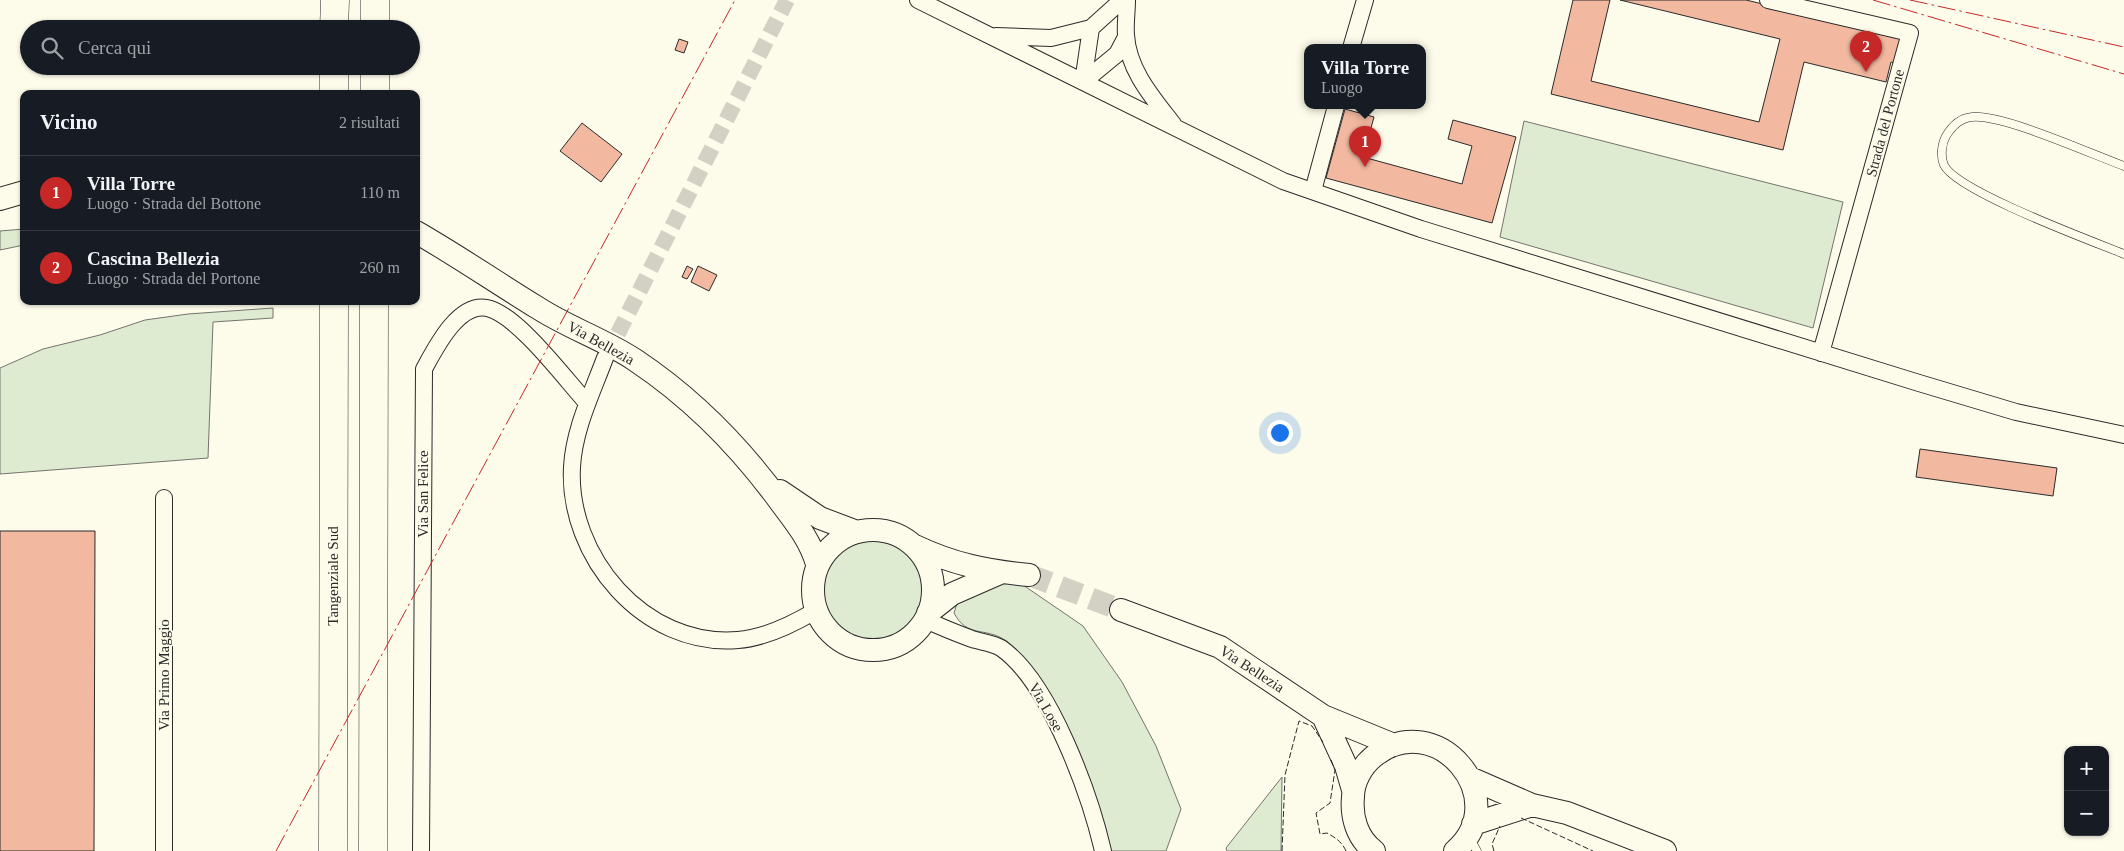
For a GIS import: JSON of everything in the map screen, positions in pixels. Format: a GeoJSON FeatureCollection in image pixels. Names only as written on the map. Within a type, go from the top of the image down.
{"type":"FeatureCollection","features":[{"type":"Feature","properties":{"kind":"highway"},"geometry":{"type":"LineString","coordinates":[[334,20],[335,0]]}},
{"type":"Feature","properties":{"kind":"highway"},"geometry":{"type":"LineString","coordinates":[[375,0],[375,20]]}},
{"type":"Feature","properties":{"kind":"highway"},"geometry":{"type":"LineString","coordinates":[[334,75],[334,90]]}},
{"type":"Feature","properties":{"kind":"highway"},"geometry":{"type":"LineString","coordinates":[[375,75],[375,90]]}},
{"type":"Feature","properties":{"kind":"highway","name":"Tangenziale Sud"},"geometry":{"type":"LineString","coordinates":[[332,851],[334,305]]}},
{"type":"Feature","properties":{"kind":"highway"},"geometry":{"type":"LineString","coordinates":[[373,851],[374,305]]}},
{"type":"Feature","properties":{"kind":"street"},"geometry":{"type":"LineString","coordinates":[[918,0],[1283,181],[1421,229],[2016,412],[2124,435]]}},
{"type":"Feature","properties":{"kind":"street"},"geometry":{"type":"LineString","coordinates":[[989,36],[1051,38],[1091,28],[1122,0]]}},
{"type":"Feature","properties":{"kind":"street"},"geometry":{"type":"LineString","coordinates":[[1127,0],[1126,38],[1133,62],[1146,90],[1176,128]]}},
{"type":"Feature","properties":{"kind":"street"},"geometry":{"type":"LineString","coordinates":[[1352,44],[1365,0]]}},
{"type":"Feature","properties":{"kind":"street","name":"Strada del Portone"},"geometry":{"type":"LineString","coordinates":[[1768,0],[1910,34],[1821,353]]}},
{"type":"Feature","properties":{"kind":"street"},"geometry":{"type":"LineString","coordinates":[[1083,82],[1091,28]]}},
{"type":"Feature","properties":{"kind":"street"},"geometry":{"type":"LineString","coordinates":[[1083,82],[1118,54],[1126,38]]}},
{"type":"Feature","properties":{"kind":"street"},"geometry":{"type":"LineString","coordinates":[[1313,191],[1335,109]]}},
{"type":"Feature","properties":{"kind":"street"},"geometry":{"type":"LineString","coordinates":[[0,199],[20,193]]}},
{"type":"Feature","properties":{"kind":"street","name":"Via Bellezia"},"geometry":{"type":"LineString","coordinates":[[420,234],[472,264],[540,309],[634,360],[689,400],[765,481],[802,529],[813,548],[817,564]]}},
{"type":"Feature","properties":{"kind":"street","name":"Via San Felice"},"geometry":{"type":"LineString","coordinates":[[421,851],[424,369],[443,334],[456,321],[472,311],[486,308],[504,316],[528,337],[587,403]]}},
{"type":"Feature","properties":{"kind":"street"},"geometry":{"type":"LineString","coordinates":[[605,358],[587,403],[575,446],[572,468],[576,510],[583,534],[604,574],[638,609],[680,632],[738,640],[778,629],[815,611]]}},
{"type":"Feature","properties":{"kind":"street","name":"Via Bellezia"},"geometry":{"type":"LineString","coordinates":[[765,481],[820,518],[857,532]]}},
{"type":"Feature","properties":{"kind":"street","name":"Via Primo Maggio"},"geometry":{"type":"LineString","coordinates":[[164,498],[164,851]]}},
{"type":"Feature","properties":{"kind":"street","name":"Via Bellezia"},"geometry":{"type":"LineString","coordinates":[[1000,572],[952,594],[927,617],[914,634],[891,648],[876,651],[857,649],[841,642],[829,632],[815,611],[812,587],[817,564],[826,550],[837,540],[857,532],[873,529],[898,534],[914,545],[945,560],[1000,572],[1029,575]]}},
{"type":"Feature","properties":{"kind":"street","name":"Via Bellezia"},"geometry":{"type":"LineString","coordinates":[[914,545],[930,568],[933,584],[933,599],[927,617]]}},
{"type":"Feature","properties":{"kind":"street","name":"Via Bellezia"},"geometry":{"type":"LineString","coordinates":[[1121,610],[1220,647],[1323,716],[1394,745]]}},
{"type":"Feature","properties":{"kind":"street","name":"Via Lose"},"geometry":{"type":"LineString","coordinates":[[927,617],[970,638],[1000,647],[1013,659],[1033,684],[1052,714],[1079,771],[1095,816],[1103,851]]}},
{"type":"Feature","properties":{"kind":"street"},"geometry":{"type":"LineString","coordinates":[[1323,716],[1346,766],[1353,790]]}},
{"type":"Feature","properties":{"kind":"street"},"geometry":{"type":"LineString","coordinates":[[1374,851],[1368,846],[1357,829],[1352,810],[1353,790],[1359,774],[1368,761],[1381,751],[1394,745],[1421,742],[1441,748],[1458,760],[1470,778],[1476,798],[1468,840]]}},
{"type":"Feature","properties":{"kind":"street"},"geometry":{"type":"LineString","coordinates":[[1470,778],[1532,805],[1585,819],[1665,851]]}},
{"type":"Feature","properties":{"kind":"street"},"geometry":{"type":"LineString","coordinates":[[1468,840],[1532,805]]}},
{"type":"Feature","properties":{"kind":"lane"},"geometry":{"type":"LineString","coordinates":[[2124,166],[1997,120],[1972,117],[1952,124],[1942,143],[1944,165],[1958,179],[2024,214],[2124,254]]}},
{"type":"Feature","properties":{"kind":"green space"},"geometry":{"type":"Polygon","coordinates":[[[1524,121],[1843,202],[1813,328],[1500,237],[1524,121]]]}},
{"type":"Feature","properties":{"kind":"green space"},"geometry":{"type":"Polygon","coordinates":[[[20,229],[20,246],[0,250],[0,231],[20,229]]]}},
{"type":"Feature","properties":{"kind":"green space"},"geometry":{"type":"Polygon","coordinates":[[[273,308],[273,318],[213,322],[208,458],[0,474],[0,368],[43,349],[100,335],[145,320],[188,314],[273,308]]]}},
{"type":"Feature","properties":{"kind":"green space"},"geometry":{"type":"Polygon","coordinates":[[[873,530],[896,534],[916,547],[929,567],[933,590],[929,613],[916,633],[896,646],[873,650],[850,646],[830,633],[817,613],[813,590],[817,567],[830,547],[850,534],[873,530]]]}},
{"type":"Feature","properties":{"kind":"green space"},"geometry":{"type":"Polygon","coordinates":[[[985,581],[1023,585],[1083,626],[1122,682],[1156,746],[1181,809],[1166,851],[1109,851],[1101,814],[1085,769],[1019,655],[1005,640],[965,626],[954,613],[957,603],[985,581]]]}},
{"type":"Feature","properties":{"kind":"green space"},"geometry":{"type":"Polygon","coordinates":[[[1282,777],[1281,851],[1227,851],[1226,848],[1282,777]]]}},
{"type":"Feature","properties":{"kind":"building"},"geometry":{"type":"Polygon","coordinates":[[[1573,0],[1610,0],[1591,81],[1759,122],[1780,39],[1620,0],[1746,0],[1901,37],[1895,63],[1891,62],[1886,82],[1804,62],[1783,150],[1551,94],[1573,0]]]}},
{"type":"Feature","properties":{"kind":"building"},"geometry":{"type":"Polygon","coordinates":[[[679,39],[688,42],[684,53],[675,50],[679,39]]]}},
{"type":"Feature","properties":{"kind":"building"},"geometry":{"type":"Polygon","coordinates":[[[1345,109],[1374,117],[1363,157],[1462,184],[1472,146],[1448,139],[1453,120],[1516,137],[1492,223],[1326,178],[1345,109]]]}},
{"type":"Feature","properties":{"kind":"building"},"geometry":{"type":"Polygon","coordinates":[[[582,123],[622,154],[601,182],[560,151],[582,123]]]}},
{"type":"Feature","properties":{"kind":"building"},"geometry":{"type":"Polygon","coordinates":[[[687,266],[693,269],[687,279],[682,277],[687,266]]]}},
{"type":"Feature","properties":{"kind":"building"},"geometry":{"type":"Polygon","coordinates":[[[698,266],[717,275],[709,291],[691,282],[698,266]]]}},
{"type":"Feature","properties":{"kind":"building"},"geometry":{"type":"Polygon","coordinates":[[[1920,449],[2057,468],[2053,496],[1916,477],[1920,449]]]}},
{"type":"Feature","properties":{"kind":"building"},"geometry":{"type":"Polygon","coordinates":[[[0,531],[95,531],[94,851],[0,851],[0,531]]]}},
{"type":"Feature","properties":{"kind":"tunnel"},"geometry":{"type":"LineString","coordinates":[[607,355],[787,0]]}},
{"type":"Feature","properties":{"kind":"tunnel"},"geometry":{"type":"LineString","coordinates":[[1029,575],[1121,610]]}},
{"type":"Feature","properties":{"kind":"fence"},"geometry":{"type":"LineString","coordinates":[[1282,851],[1285,775],[1299,721],[1312,726],[1323,742]]}},
{"type":"Feature","properties":{"kind":"fence"},"geometry":{"type":"LineString","coordinates":[[1331,760],[1335,770],[1330,803],[1316,813],[1320,834],[1327,833],[1341,843],[1346,851]]}},
{"type":"Feature","properties":{"kind":"fence"},"geometry":{"type":"LineString","coordinates":[[1521,818],[1593,851]]}},
{"type":"Feature","properties":{"kind":"fence"},"geometry":{"type":"LineString","coordinates":[[1494,851],[1492,844],[1500,826]]}},
{"type":"Feature","properties":{"kind":"power"},"geometry":{"type":"LineString","coordinates":[[276,851],[735,0]]}},
{"type":"Feature","properties":{"kind":"power"},"geometry":{"type":"LineString","coordinates":[[1873,0],[2124,74]]}},
{"type":"Feature","properties":{"kind":"power"},"geometry":{"type":"LineString","coordinates":[[1910,0],[2124,47]]}},
{"type":"Feature","properties":{"kind":"place","name":"Cascina Bellezia"},"geometry":{"type":"Point","coordinates":[1866,72]}},
{"type":"Feature","properties":{"kind":"place","name":"Villa Torre"},"geometry":{"type":"Point","coordinates":[1365,167]}}]}
